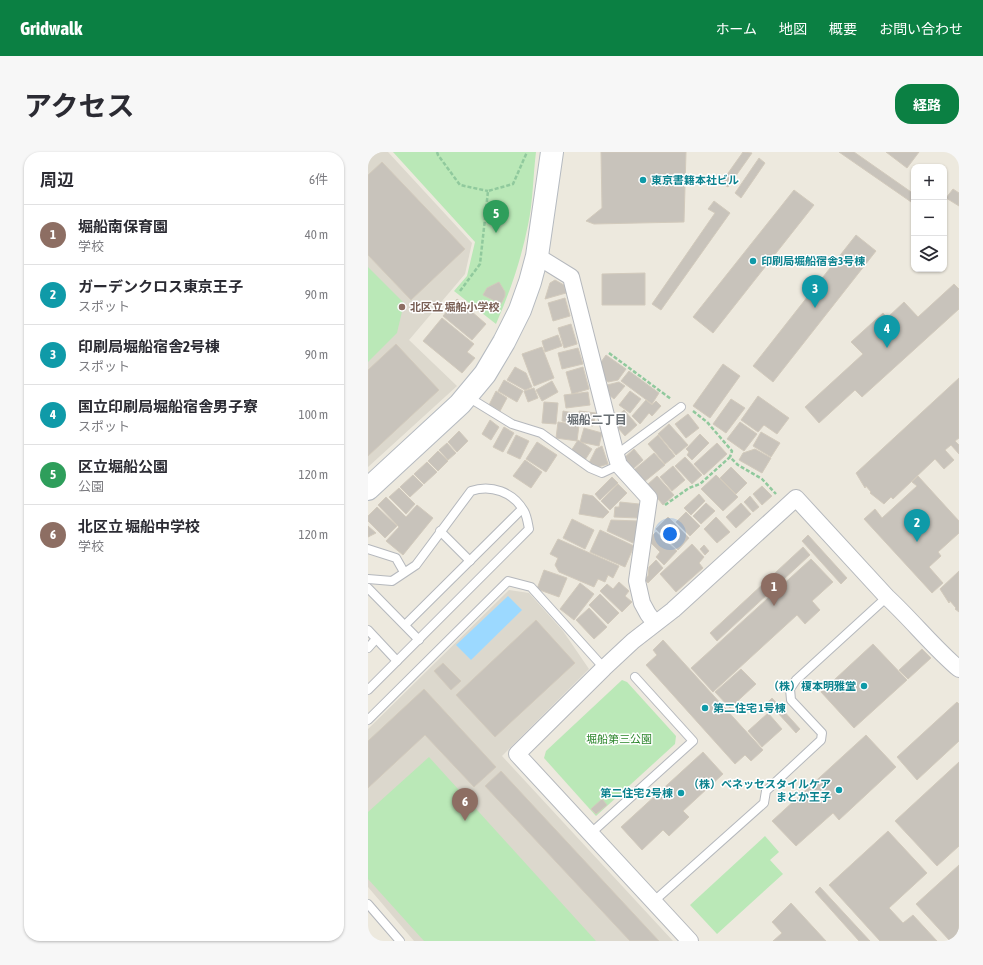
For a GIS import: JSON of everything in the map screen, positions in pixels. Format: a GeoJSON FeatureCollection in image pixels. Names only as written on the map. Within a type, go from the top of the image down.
{"type":"FeatureCollection","features":[{"type":"Feature","properties":{"kind":"street"},"geometry":{"type":"LineString","coordinates":[[368,489],[468,396],[485,374],[504,342],[517,317],[530,282],[537,256],[552,152]]}},
{"type":"Feature","properties":{"kind":"street"},"geometry":{"type":"LineString","coordinates":[[537,256],[571,277],[618,460],[649,498],[637,581],[642,602],[648,614],[655,623]]}},
{"type":"Feature","properties":{"kind":"street"},"geometry":{"type":"LineString","coordinates":[[690,941],[517,754],[604,668],[655,623],[673,610],[796,498],[942,655],[959,669]]}},
{"type":"Feature","properties":{"kind":"lane"},"geometry":{"type":"LineString","coordinates":[[468,396],[512,424],[542,434],[590,468],[602,473],[681,407]]}},
{"type":"Feature","properties":{"kind":"lane"},"geometry":{"type":"LineString","coordinates":[[368,580],[392,581],[416,565],[471,491],[480,488],[496,489],[514,499],[525,512],[529,529],[397,662],[370,685]]}},
{"type":"Feature","properties":{"kind":"lane"},"geometry":{"type":"LineString","coordinates":[[405,625],[522,509]]}},
{"type":"Feature","properties":{"kind":"lane"},"geometry":{"type":"LineString","coordinates":[[440,531],[470,561]]}},
{"type":"Feature","properties":{"kind":"lane"},"geometry":{"type":"LineString","coordinates":[[368,549],[396,558],[404,572]]}},
{"type":"Feature","properties":{"kind":"lane"},"geometry":{"type":"LineString","coordinates":[[368,720],[508,581],[531,587],[604,668]]}},
{"type":"Feature","properties":{"kind":"lane"},"geometry":{"type":"LineString","coordinates":[[368,590],[405,625],[418,640]]}},
{"type":"Feature","properties":{"kind":"lane"},"geometry":{"type":"LineString","coordinates":[[653,902],[764,804],[766,791],[821,740],[822,733],[791,700],[790,689],[796,680],[887,597]]}},
{"type":"Feature","properties":{"kind":"lane"},"geometry":{"type":"LineString","coordinates":[[368,630],[397,662]]}},
{"type":"Feature","properties":{"kind":"lane"},"geometry":{"type":"LineString","coordinates":[[368,648],[376,639]]}},
{"type":"Feature","properties":{"kind":"lane"},"geometry":{"type":"LineString","coordinates":[[590,834],[693,741],[635,677]]}},
{"type":"Feature","properties":{"kind":"lane"},"geometry":{"type":"LineString","coordinates":[[368,904],[400,941]]}},
{"type":"Feature","properties":{"kind":"path"},"geometry":{"type":"LineString","coordinates":[[437,152],[460,185],[488,191],[513,184],[527,152]]}},
{"type":"Feature","properties":{"kind":"path"},"geometry":{"type":"LineString","coordinates":[[460,291],[480,264],[488,191]]}},
{"type":"Feature","properties":{"kind":"path"},"geometry":{"type":"LineString","coordinates":[[586,336],[681,407],[686,405],[708,422],[732,451],[730,457],[700,484],[689,488],[669,503],[647,514]]}},
{"type":"Feature","properties":{"kind":"path"},"geometry":{"type":"LineString","coordinates":[[730,457],[738,465],[762,479],[788,505]]}},
{"type":"Feature","properties":{"kind":"shaded area","name":"北区立 堀船小学校"},"geometry":{"type":"Polygon","coordinates":[[[368,152],[388,152],[472,243],[465,274],[409,340],[457,386],[368,467],[368,152]]]}},
{"type":"Feature","properties":{"kind":"shaded area"},"geometry":{"type":"Polygon","coordinates":[[[509,590],[529,593],[563,631],[589,669],[502,756],[673,941],[414,941],[368,887],[368,729],[509,590]]]}},
{"type":"Feature","properties":{"kind":"green space"},"geometry":{"type":"Polygon","coordinates":[[[393,152],[536,152],[530,216],[522,251],[515,276],[496,324],[454,291],[467,276],[475,242],[393,152]]]}},
{"type":"Feature","properties":{"kind":"green space"},"geometry":{"type":"Polygon","coordinates":[[[368,267],[404,303],[397,333],[368,362],[368,267]]]}},
{"type":"Feature","properties":{"kind":"green space","name":"堀船第三公園"},"geometry":{"type":"Polygon","coordinates":[[[622,680],[627,682],[676,736],[675,744],[596,816],[544,758],[546,751],[622,680]]]}},
{"type":"Feature","properties":{"kind":"green space"},"geometry":{"type":"Polygon","coordinates":[[[429,757],[596,941],[424,941],[368,879],[368,812],[429,757]]]}},
{"type":"Feature","properties":{"kind":"green space"},"geometry":{"type":"Polygon","coordinates":[[[765,836],[779,852],[770,860],[783,874],[717,934],[690,905],[765,836]]]}},
{"type":"Feature","properties":{"kind":"water"},"geometry":{"type":"Polygon","coordinates":[[[508,596],[522,610],[471,660],[456,645],[508,596]]]}},
{"type":"Feature","properties":{"kind":"building","name":"東京書籍本社ビル"},"geometry":{"type":"Polygon","coordinates":[[[601,152],[686,152],[684,222],[594,224],[586,221],[602,208],[601,152]]]}},
{"type":"Feature","properties":{"kind":"building"},"geometry":{"type":"Polygon","coordinates":[[[743,152],[752,153],[728,187],[721,183],[743,152]]]}},
{"type":"Feature","properties":{"kind":"building"},"geometry":{"type":"Polygon","coordinates":[[[839,152],[854,152],[911,192],[911,202],[839,152]]]}},
{"type":"Feature","properties":{"kind":"building"},"geometry":{"type":"Polygon","coordinates":[[[886,152],[919,152],[907,168],[886,152]]]}},
{"type":"Feature","properties":{"kind":"building"},"geometry":{"type":"Polygon","coordinates":[[[759,158],[765,163],[741,198],[735,193],[759,158]]]}},
{"type":"Feature","properties":{"kind":"building"},"geometry":{"type":"Polygon","coordinates":[[[382,162],[465,249],[411,300],[368,255],[368,175],[382,162]]]}},
{"type":"Feature","properties":{"kind":"building"},"geometry":{"type":"Polygon","coordinates":[[[953,189],[959,193],[959,206],[947,199],[953,189]]]}},
{"type":"Feature","properties":{"kind":"building","name":"印刷局堀船宿舎3号棟"},"geometry":{"type":"Polygon","coordinates":[[[794,190],[814,205],[713,333],[693,317],[794,190]]]}},
{"type":"Feature","properties":{"kind":"building"},"geometry":{"type":"Polygon","coordinates":[[[714,201],[730,213],[661,310],[652,304],[715,213],[708,209],[714,201]]]}},
{"type":"Feature","properties":{"kind":"building"},"geometry":{"type":"Polygon","coordinates":[[[856,235],[876,251],[773,382],[753,366],[856,235]]]}},
{"type":"Feature","properties":{"kind":"building"},"geometry":{"type":"Polygon","coordinates":[[[645,273],[645,305],[602,305],[602,274],[645,273]]]}},
{"type":"Feature","properties":{"kind":"building"},"geometry":{"type":"Polygon","coordinates":[[[555,280],[564,285],[566,293],[545,299],[550,283],[555,280]]]}},
{"type":"Feature","properties":{"kind":"building"},"geometry":{"type":"Polygon","coordinates":[[[499,282],[505,292],[505,296],[501,304],[483,295],[487,288],[499,282]]]}},
{"type":"Feature","properties":{"kind":"building"},"geometry":{"type":"Polygon","coordinates":[[[954,284],[959,289],[959,309],[862,397],[855,390],[819,423],[805,407],[863,354],[851,342],[883,313],[887,318],[904,302],[918,317],[954,284]]]}},
{"type":"Feature","properties":{"kind":"building"},"geometry":{"type":"Polygon","coordinates":[[[565,298],[570,316],[553,321],[548,303],[565,298]]]}},
{"type":"Feature","properties":{"kind":"building"},"geometry":{"type":"Polygon","coordinates":[[[457,299],[486,324],[472,340],[443,316],[457,299]]]}},
{"type":"Feature","properties":{"kind":"building"},"geometry":{"type":"Polygon","coordinates":[[[442,318],[474,344],[467,352],[475,358],[462,373],[423,341],[442,318]]]}},
{"type":"Feature","properties":{"kind":"building"},"geometry":{"type":"Polygon","coordinates":[[[571,324],[577,344],[564,348],[558,328],[571,324]]]}},
{"type":"Feature","properties":{"kind":"building"},"geometry":{"type":"Polygon","coordinates":[[[558,335],[562,346],[545,352],[542,341],[558,335]]]}},
{"type":"Feature","properties":{"kind":"building"},"geometry":{"type":"Polygon","coordinates":[[[396,344],[439,390],[368,456],[368,370],[396,344]]]}},
{"type":"Feature","properties":{"kind":"building"},"geometry":{"type":"Polygon","coordinates":[[[542,347],[554,378],[534,386],[522,354],[542,347]]]}},
{"type":"Feature","properties":{"kind":"building"},"geometry":{"type":"Polygon","coordinates":[[[578,348],[583,364],[562,369],[558,353],[578,348]]]}},
{"type":"Feature","properties":{"kind":"building"},"geometry":{"type":"Polygon","coordinates":[[[606,355],[626,369],[618,380],[608,382],[601,376],[599,365],[606,355]]]}},
{"type":"Feature","properties":{"kind":"building"},"geometry":{"type":"Polygon","coordinates":[[[723,364],[740,376],[710,418],[693,406],[723,364]]]}},
{"type":"Feature","properties":{"kind":"building"},"geometry":{"type":"Polygon","coordinates":[[[515,367],[526,373],[532,387],[525,390],[507,380],[515,367]]]}},
{"type":"Feature","properties":{"kind":"building"},"geometry":{"type":"Polygon","coordinates":[[[583,367],[589,389],[572,394],[566,372],[583,367]]]}},
{"type":"Feature","properties":{"kind":"building"},"geometry":{"type":"Polygon","coordinates":[[[629,371],[659,393],[652,404],[621,381],[629,371]]]}},
{"type":"Feature","properties":{"kind":"building"},"geometry":{"type":"Polygon","coordinates":[[[959,378],[959,438],[955,441],[959,445],[959,454],[951,445],[945,450],[954,460],[944,469],[935,459],[893,499],[891,497],[884,504],[870,493],[871,492],[866,486],[865,488],[856,473],[959,378]]]}},
{"type":"Feature","properties":{"kind":"building"},"geometry":{"type":"Polygon","coordinates":[[[504,380],[523,391],[517,402],[498,391],[504,380]]]}},
{"type":"Feature","properties":{"kind":"building"},"geometry":{"type":"Polygon","coordinates":[[[552,381],[558,392],[542,401],[536,390],[552,381]]]}},
{"type":"Feature","properties":{"kind":"building"},"geometry":{"type":"Polygon","coordinates":[[[619,382],[625,386],[614,399],[609,395],[607,385],[619,382]]]}},
{"type":"Feature","properties":{"kind":"building"},"geometry":{"type":"Polygon","coordinates":[[[534,388],[538,398],[528,402],[524,391],[534,388]]]}},
{"type":"Feature","properties":{"kind":"building"},"geometry":{"type":"Polygon","coordinates":[[[496,391],[507,398],[500,411],[489,405],[496,391]]]}},
{"type":"Feature","properties":{"kind":"building"},"geometry":{"type":"Polygon","coordinates":[[[630,391],[641,399],[630,413],[619,405],[630,391]]]}},
{"type":"Feature","properties":{"kind":"building"},"geometry":{"type":"Polygon","coordinates":[[[588,392],[590,405],[566,408],[564,395],[588,392]]]}},
{"type":"Feature","properties":{"kind":"building"},"geometry":{"type":"Polygon","coordinates":[[[758,396],[789,418],[777,434],[764,425],[758,432],[741,420],[758,396]]]}},
{"type":"Feature","properties":{"kind":"building"},"geometry":{"type":"Polygon","coordinates":[[[731,399],[745,408],[726,433],[713,424],[731,399]]]}},
{"type":"Feature","properties":{"kind":"building"},"geometry":{"type":"Polygon","coordinates":[[[646,400],[652,405],[656,401],[661,406],[652,416],[649,413],[640,424],[632,416],[646,400]]]}},
{"type":"Feature","properties":{"kind":"building"},"geometry":{"type":"Polygon","coordinates":[[[544,402],[558,403],[556,424],[542,423],[544,402]]]}},
{"type":"Feature","properties":{"kind":"building"},"geometry":{"type":"Polygon","coordinates":[[[624,410],[637,425],[625,436],[612,421],[624,410]]]}},
{"type":"Feature","properties":{"kind":"building"},"geometry":{"type":"Polygon","coordinates":[[[563,411],[579,414],[579,411],[596,413],[593,426],[562,421],[563,411]]]}},
{"type":"Feature","properties":{"kind":"building"},"geometry":{"type":"Polygon","coordinates":[[[688,414],[699,428],[686,438],[675,424],[688,414]]]}},
{"type":"Feature","properties":{"kind":"building"},"geometry":{"type":"Polygon","coordinates":[[[490,420],[499,427],[491,440],[482,434],[490,420]]]}},
{"type":"Feature","properties":{"kind":"building"},"geometry":{"type":"Polygon","coordinates":[[[558,422],[579,425],[577,441],[556,438],[558,422]]]}},
{"type":"Feature","properties":{"kind":"building"},"geometry":{"type":"Polygon","coordinates":[[[740,422],[757,434],[744,451],[727,439],[740,422]]]}},
{"type":"Feature","properties":{"kind":"building"},"geometry":{"type":"Polygon","coordinates":[[[669,424],[688,445],[676,455],[658,434],[669,424]]]}},
{"type":"Feature","properties":{"kind":"building"},"geometry":{"type":"Polygon","coordinates":[[[504,427],[514,433],[503,452],[493,447],[504,427]]]}},
{"type":"Feature","properties":{"kind":"building"},"geometry":{"type":"Polygon","coordinates":[[[584,428],[602,433],[599,446],[580,442],[584,428]]]}},
{"type":"Feature","properties":{"kind":"building"},"geometry":{"type":"Polygon","coordinates":[[[459,431],[468,441],[457,452],[448,442],[459,431]]]}},
{"type":"Feature","properties":{"kind":"building"},"geometry":{"type":"Polygon","coordinates":[[[761,432],[780,443],[771,457],[753,446],[761,432]]]}},
{"type":"Feature","properties":{"kind":"building"},"geometry":{"type":"Polygon","coordinates":[[[700,434],[709,443],[692,460],[687,455],[689,452],[686,449],[700,434]]]}},
{"type":"Feature","properties":{"kind":"building"},"geometry":{"type":"Polygon","coordinates":[[[516,435],[529,441],[520,459],[507,453],[516,435]]]}},
{"type":"Feature","properties":{"kind":"building"},"geometry":{"type":"Polygon","coordinates":[[[658,435],[675,456],[665,464],[648,444],[658,435]]]}},
{"type":"Feature","properties":{"kind":"building"},"geometry":{"type":"Polygon","coordinates":[[[578,440],[592,449],[585,460],[571,451],[578,440]]]}},
{"type":"Feature","properties":{"kind":"building"},"geometry":{"type":"Polygon","coordinates":[[[537,442],[557,455],[546,472],[526,459],[537,442]]]}},
{"type":"Feature","properties":{"kind":"building"},"geometry":{"type":"Polygon","coordinates":[[[447,443],[456,453],[448,460],[439,450],[447,443]]]}},
{"type":"Feature","properties":{"kind":"building"},"geometry":{"type":"Polygon","coordinates":[[[717,443],[727,454],[704,475],[694,464],[717,443]]]}},
{"type":"Feature","properties":{"kind":"building"},"geometry":{"type":"Polygon","coordinates":[[[602,446],[608,464],[598,467],[589,463],[596,449],[602,446]]]}},
{"type":"Feature","properties":{"kind":"building"},"geometry":{"type":"Polygon","coordinates":[[[634,449],[643,460],[633,469],[624,458],[634,449]]]}},
{"type":"Feature","properties":{"kind":"building"},"geometry":{"type":"Polygon","coordinates":[[[755,449],[771,458],[762,473],[739,460],[743,453],[755,449]]]}},
{"type":"Feature","properties":{"kind":"building"},"geometry":{"type":"Polygon","coordinates":[[[438,451],[448,461],[438,471],[428,461],[438,451]]]}},
{"type":"Feature","properties":{"kind":"building"},"geometry":{"type":"Polygon","coordinates":[[[654,453],[665,465],[644,482],[634,470],[654,453]]]}},
{"type":"Feature","properties":{"kind":"building"},"geometry":{"type":"Polygon","coordinates":[[[685,457],[702,475],[692,484],[675,466],[685,457]]]}},
{"type":"Feature","properties":{"kind":"building"},"geometry":{"type":"Polygon","coordinates":[[[525,460],[542,472],[531,488],[513,476],[525,460]]]}},
{"type":"Feature","properties":{"kind":"building"},"geometry":{"type":"Polygon","coordinates":[[[427,462],[437,472],[424,484],[414,474],[427,462]]]}},
{"type":"Feature","properties":{"kind":"building"},"geometry":{"type":"Polygon","coordinates":[[[673,466],[685,480],[672,491],[660,477],[673,466]]]}},
{"type":"Feature","properties":{"kind":"building"},"geometry":{"type":"Polygon","coordinates":[[[731,467],[747,483],[736,494],[720,478],[731,467]]]}},
{"type":"Feature","properties":{"kind":"building"},"geometry":{"type":"Polygon","coordinates":[[[413,475],[423,485],[410,497],[400,487],[413,475]]]}},
{"type":"Feature","properties":{"kind":"building"},"geometry":{"type":"Polygon","coordinates":[[[716,475],[738,497],[723,511],[701,489],[716,475]]]}},
{"type":"Feature","properties":{"kind":"building"},"geometry":{"type":"Polygon","coordinates":[[[657,476],[674,495],[663,505],[647,485],[657,476]]]}},
{"type":"Feature","properties":{"kind":"building"},"geometry":{"type":"Polygon","coordinates":[[[918,476],[959,521],[959,533],[938,552],[941,556],[929,567],[943,583],[932,593],[864,519],[875,509],[882,518],[917,486],[912,482],[918,476]]]}},
{"type":"Feature","properties":{"kind":"building"},"geometry":{"type":"Polygon","coordinates":[[[612,477],[618,483],[600,500],[595,494],[612,477]]]}},
{"type":"Feature","properties":{"kind":"building"},"geometry":{"type":"Polygon","coordinates":[[[618,484],[627,493],[610,510],[601,501],[618,484]]]}},
{"type":"Feature","properties":{"kind":"building"},"geometry":{"type":"Polygon","coordinates":[[[762,486],[772,496],[762,505],[753,494],[762,486]]]}},
{"type":"Feature","properties":{"kind":"building"},"geometry":{"type":"Polygon","coordinates":[[[399,488],[415,504],[406,514],[389,497],[399,488]]]}},
{"type":"Feature","properties":{"kind":"building"},"geometry":{"type":"Polygon","coordinates":[[[583,494],[593,496],[609,512],[603,518],[579,514],[583,494]]]}},
{"type":"Feature","properties":{"kind":"building"},"geometry":{"type":"Polygon","coordinates":[[[699,494],[705,501],[691,515],[684,508],[699,494]]]}},
{"type":"Feature","properties":{"kind":"building"},"geometry":{"type":"Polygon","coordinates":[[[750,496],[759,507],[753,512],[744,502],[750,496]]]}},
{"type":"Feature","properties":{"kind":"building"},"geometry":{"type":"Polygon","coordinates":[[[386,497],[406,517],[417,505],[433,518],[403,555],[386,541],[399,527],[378,505],[386,497]]]}},
{"type":"Feature","properties":{"kind":"building"},"geometry":{"type":"Polygon","coordinates":[[[620,502],[639,504],[638,518],[614,517],[615,507],[619,507],[620,502]]]}},
{"type":"Feature","properties":{"kind":"building"},"geometry":{"type":"Polygon","coordinates":[[[706,503],[715,511],[701,524],[693,516],[706,503]]]}},
{"type":"Feature","properties":{"kind":"building"},"geometry":{"type":"Polygon","coordinates":[[[741,503],[751,514],[736,528],[726,517],[741,503]]]}},
{"type":"Feature","properties":{"kind":"building"},"geometry":{"type":"Polygon","coordinates":[[[377,507],[397,526],[385,538],[368,521],[368,516],[377,507]]]}},
{"type":"Feature","properties":{"kind":"building"},"geometry":{"type":"Polygon","coordinates":[[[686,512],[700,526],[690,536],[676,522],[686,512]]]}},
{"type":"Feature","properties":{"kind":"building"},"geometry":{"type":"Polygon","coordinates":[[[668,517],[689,538],[678,550],[656,529],[668,517]]]}},
{"type":"Feature","properties":{"kind":"building"},"geometry":{"type":"Polygon","coordinates":[[[716,517],[730,532],[717,543],[704,529],[716,517]]]}},
{"type":"Feature","properties":{"kind":"building"},"geometry":{"type":"Polygon","coordinates":[[[572,519],[594,530],[585,549],[563,538],[572,519]]]}},
{"type":"Feature","properties":{"kind":"building"},"geometry":{"type":"Polygon","coordinates":[[[611,520],[638,521],[638,532],[633,543],[607,531],[611,520]]]}},
{"type":"Feature","properties":{"kind":"building"},"geometry":{"type":"Polygon","coordinates":[[[368,526],[376,533],[368,537],[368,526]]]}},
{"type":"Feature","properties":{"kind":"building"},"geometry":{"type":"Polygon","coordinates":[[[600,530],[634,546],[625,567],[590,552],[600,530]]]}},
{"type":"Feature","properties":{"kind":"building"},"geometry":{"type":"Polygon","coordinates":[[[656,532],[677,551],[664,565],[656,557],[660,552],[648,540],[656,532]]]}},
{"type":"Feature","properties":{"kind":"building"},"geometry":{"type":"Polygon","coordinates":[[[808,535],[847,578],[841,584],[802,541],[808,535]]]}},
{"type":"Feature","properties":{"kind":"building"},"geometry":{"type":"Polygon","coordinates":[[[558,539],[619,566],[613,578],[608,575],[605,582],[598,579],[594,587],[559,572],[555,565],[558,558],[550,554],[558,539]]]}},
{"type":"Feature","properties":{"kind":"building"},"geometry":{"type":"Polygon","coordinates":[[[692,544],[704,557],[699,563],[703,568],[676,592],[660,574],[692,544]]]}},
{"type":"Feature","properties":{"kind":"building"},"geometry":{"type":"Polygon","coordinates":[[[704,545],[709,551],[705,555],[700,549],[704,545]]]}},
{"type":"Feature","properties":{"kind":"building"},"geometry":{"type":"Polygon","coordinates":[[[803,547],[810,555],[717,641],[710,633],[803,547]]]}},
{"type":"Feature","properties":{"kind":"building"},"geometry":{"type":"Polygon","coordinates":[[[811,559],[833,582],[812,601],[820,610],[805,624],[797,615],[713,692],[691,668],[811,559]]]}},
{"type":"Feature","properties":{"kind":"building"},"geometry":{"type":"Polygon","coordinates":[[[656,560],[663,568],[648,583],[644,579],[648,576],[649,567],[656,560]]]}},
{"type":"Feature","properties":{"kind":"building"},"geometry":{"type":"Polygon","coordinates":[[[544,570],[567,578],[559,597],[537,589],[544,570]]]}},
{"type":"Feature","properties":{"kind":"building"},"geometry":{"type":"Polygon","coordinates":[[[959,571],[959,612],[950,601],[949,603],[940,589],[959,571]]]}},
{"type":"Feature","properties":{"kind":"building"},"geometry":{"type":"Polygon","coordinates":[[[619,582],[629,591],[625,596],[632,602],[622,612],[600,591],[607,584],[613,589],[619,582]]]}},
{"type":"Feature","properties":{"kind":"building"},"geometry":{"type":"Polygon","coordinates":[[[580,583],[594,594],[574,620],[560,609],[580,583]]]}},
{"type":"Feature","properties":{"kind":"building"},"geometry":{"type":"Polygon","coordinates":[[[600,594],[619,613],[608,624],[589,605],[600,594]]]}},
{"type":"Feature","properties":{"kind":"building"},"geometry":{"type":"Polygon","coordinates":[[[589,608],[607,627],[594,639],[576,620],[589,608]]]}},
{"type":"Feature","properties":{"kind":"building"},"geometry":{"type":"Polygon","coordinates":[[[536,620],[575,663],[495,737],[456,695],[536,620]]]}},
{"type":"Feature","properties":{"kind":"building","name":"第二住宅 1号棟"},"geometry":{"type":"Polygon","coordinates":[[[663,640],[763,750],[751,761],[745,755],[735,764],[646,665],[657,655],[653,650],[663,640]]]}},
{"type":"Feature","properties":{"kind":"building","name":"（株）榎本明雅堂"},"geometry":{"type":"Polygon","coordinates":[[[873,644],[907,680],[854,728],[821,692],[873,644]]]}},
{"type":"Feature","properties":{"kind":"building"},"geometry":{"type":"Polygon","coordinates":[[[922,649],[931,658],[908,679],[899,670],[922,649]]]}},
{"type":"Feature","properties":{"kind":"building"},"geometry":{"type":"Polygon","coordinates":[[[443,663],[461,681],[451,690],[434,671],[443,663]]]}},
{"type":"Feature","properties":{"kind":"building"},"geometry":{"type":"Polygon","coordinates":[[[741,669],[756,684],[730,708],[715,692],[741,669]]]}},
{"type":"Feature","properties":{"kind":"building"},"geometry":{"type":"Polygon","coordinates":[[[424,689],[496,767],[474,787],[425,735],[368,788],[368,741],[424,689]]]}},
{"type":"Feature","properties":{"kind":"building"},"geometry":{"type":"Polygon","coordinates":[[[772,698],[800,729],[796,733],[768,702],[772,698]]]}},
{"type":"Feature","properties":{"kind":"building"},"geometry":{"type":"Polygon","coordinates":[[[957,702],[959,704],[959,741],[917,780],[897,757],[957,702]]]}},
{"type":"Feature","properties":{"kind":"building"},"geometry":{"type":"Polygon","coordinates":[[[768,713],[782,729],[762,747],[748,731],[768,713]]]}},
{"type":"Feature","properties":{"kind":"building","name":"（株）ベネッセスタイルケア まどか王子"},"geometry":{"type":"Polygon","coordinates":[[[866,735],[896,767],[839,820],[833,813],[796,846],[772,821],[866,735]]]}},
{"type":"Feature","properties":{"kind":"building","name":"第二住宅 2号棟"},"geometry":{"type":"Polygon","coordinates":[[[703,752],[723,774],[683,811],[689,817],[669,836],[663,830],[642,850],[621,827],[703,752]]]}},
{"type":"Feature","properties":{"kind":"building"},"geometry":{"type":"Polygon","coordinates":[[[959,762],[959,846],[937,866],[895,821],[959,762]]]}},
{"type":"Feature","properties":{"kind":"building"},"geometry":{"type":"Polygon","coordinates":[[[501,771],[659,941],[630,941],[485,786],[501,771]]]}},
{"type":"Feature","properties":{"kind":"building"},"geometry":{"type":"Polygon","coordinates":[[[602,799],[607,805],[596,814],[591,809],[602,799]]]}},
{"type":"Feature","properties":{"kind":"building"},"geometry":{"type":"Polygon","coordinates":[[[888,831],[927,873],[889,908],[903,923],[913,915],[937,941],[880,941],[829,885],[888,831]]]}},
{"type":"Feature","properties":{"kind":"building"},"geometry":{"type":"Polygon","coordinates":[[[959,865],[959,941],[950,941],[916,904],[959,865]]]}},
{"type":"Feature","properties":{"kind":"building"},"geometry":{"type":"Polygon","coordinates":[[[820,887],[870,941],[859,941],[815,892],[820,887]]]}},
{"type":"Feature","properties":{"kind":"building"},"geometry":{"type":"Polygon","coordinates":[[[791,903],[826,941],[773,941],[782,933],[772,922],[791,903]]]}},
{"type":"Feature","properties":{"kind":"place","name":"東京書籍本社ビル"},"geometry":{"type":"Point","coordinates":[643,180]}},
{"type":"Feature","properties":{"kind":"place","name":"区立堀船公園"},"geometry":{"type":"Point","coordinates":[496,233]}},
{"type":"Feature","properties":{"kind":"place","name":"印刷局堀船宿舎3号棟"},"geometry":{"type":"Point","coordinates":[753,261]}},
{"type":"Feature","properties":{"kind":"place","name":"北区立 堀船小学校"},"geometry":{"type":"Point","coordinates":[402,307]}},
{"type":"Feature","properties":{"kind":"place","name":"印刷局堀船宿舎2号棟"},"geometry":{"type":"Point","coordinates":[815,308]}},
{"type":"Feature","properties":{"kind":"place","name":"国立印刷局堀船宿舎男子寮"},"geometry":{"type":"Point","coordinates":[887,348]}},
{"type":"Feature","properties":{"kind":"place","name":"ガーデンクロス東京王子"},"geometry":{"type":"Point","coordinates":[917,542]}},
{"type":"Feature","properties":{"kind":"place","name":"堀船南保育園"},"geometry":{"type":"Point","coordinates":[774,606]}},
{"type":"Feature","properties":{"kind":"place","name":"（株）榎本明雅堂"},"geometry":{"type":"Point","coordinates":[864,686]}},
{"type":"Feature","properties":{"kind":"place","name":"第二住宅 1号棟"},"geometry":{"type":"Point","coordinates":[705,708]}},
{"type":"Feature","properties":{"kind":"place","name":"（株）ベネッセスタイルケア まどか王子"},"geometry":{"type":"Point","coordinates":[839,790]}},
{"type":"Feature","properties":{"kind":"place","name":"第二住宅 2号棟"},"geometry":{"type":"Point","coordinates":[681,793]}},
{"type":"Feature","properties":{"kind":"place","name":"北区立 堀船中学校"},"geometry":{"type":"Point","coordinates":[465,821]}},
{"type":"Feature","properties":{"kind":"district","name":"堀船二丁目"},"geometry":{"type":"Point","coordinates":[597,420]}}]}
